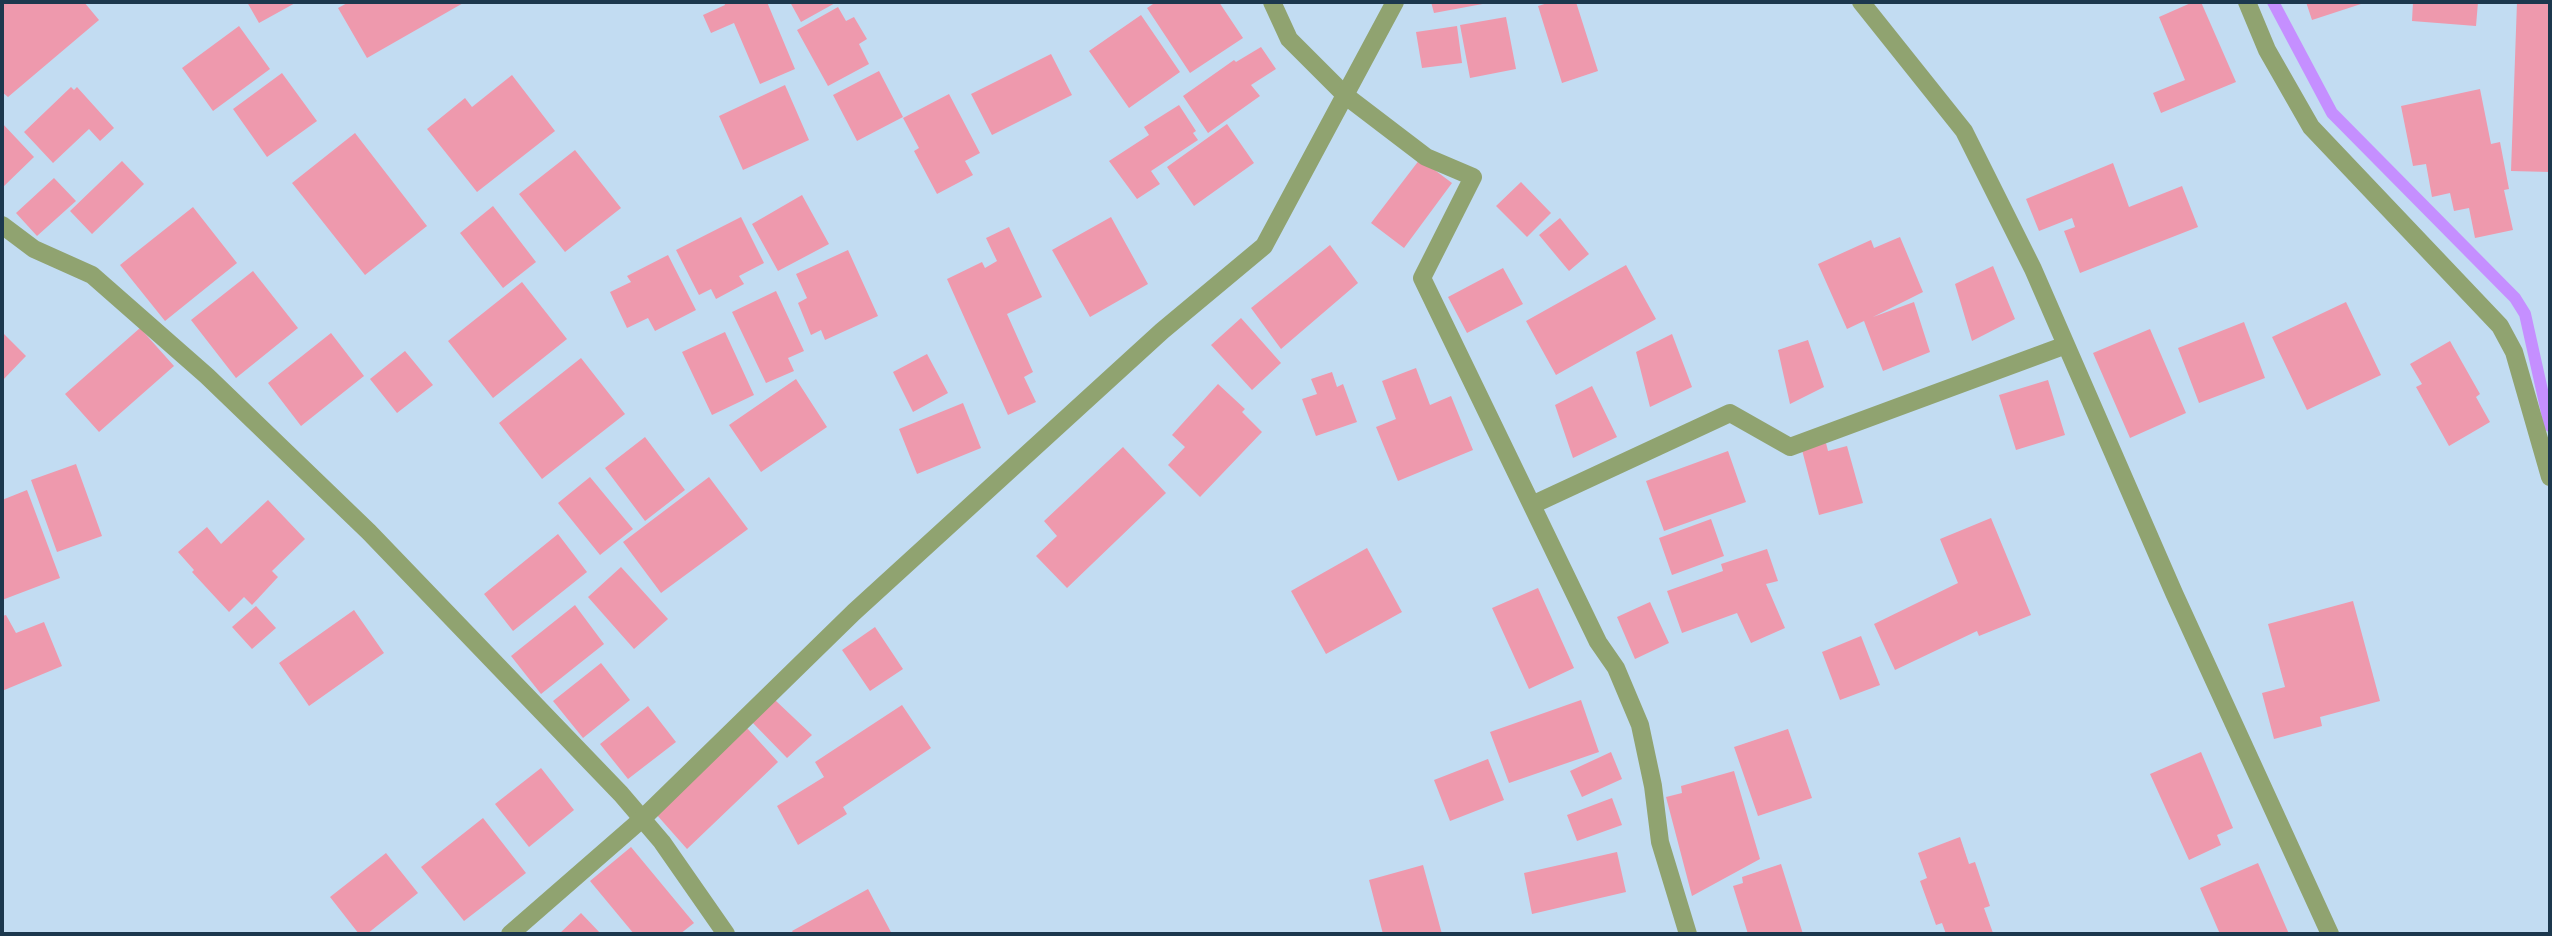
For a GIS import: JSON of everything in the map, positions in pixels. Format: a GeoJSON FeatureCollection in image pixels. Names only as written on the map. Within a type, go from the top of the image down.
{"type":"FeatureCollection","features":[{"type":"Feature","properties":{"kind":"street"},"geometry":{"type":"LineString","coordinates":[[1272,2],[1289,39],[1346,96],[1426,157],[1473,177],[1422,278],[1598,642],[1616,668],[1640,725],[1653,786],[1660,842],[1688,934]]}},
{"type":"Feature","properties":{"kind":"street"},"geometry":{"type":"LineString","coordinates":[[510,934],[642,819],[854,612],[1162,331],[1264,246],[1395,2]]}},
{"type":"Feature","properties":{"kind":"street"},"geometry":{"type":"LineString","coordinates":[[1861,2],[1964,131],[2033,268],[2174,593],[2330,934]]}},
{"type":"Feature","properties":{"kind":"street"},"geometry":{"type":"LineString","coordinates":[[2247,2],[2267,50],[2311,127],[2500,326],[2514,352],[2550,477]]}},
{"type":"Feature","properties":{"kind":"street"},"geometry":{"type":"LineString","coordinates":[[2,225],[34,249],[92,275],[207,376],[369,532],[642,819],[662,842],[726,934]]}},
{"type":"Feature","properties":{"kind":"street"},"geometry":{"type":"LineString","coordinates":[[1532,505],[1730,413],[1790,447],[2066,345]]}},
{"type":"Feature","properties":{"kind":"building"},"geometry":{"type":"Polygon","coordinates":[[[2,2],[84,2],[99,20],[8,97],[2,92],[2,2]]]}},
{"type":"Feature","properties":{"kind":"building"},"geometry":{"type":"Polygon","coordinates":[[[247,2],[297,2],[259,23],[247,2]]]}},
{"type":"Feature","properties":{"kind":"building"},"geometry":{"type":"Polygon","coordinates":[[[349,2],[465,2],[367,58],[338,8],[349,2]]]}},
{"type":"Feature","properties":{"kind":"building"},"geometry":{"type":"Polygon","coordinates":[[[724,2],[767,2],[795,69],[760,84],[734,23],[711,33],[703,15],[725,5],[724,2]]]}},
{"type":"Feature","properties":{"kind":"building"},"geometry":{"type":"Polygon","coordinates":[[[790,2],[837,2],[801,22],[790,2]]]}},
{"type":"Feature","properties":{"kind":"building"},"geometry":{"type":"Polygon","coordinates":[[[1156,2],[1219,2],[1243,38],[1190,73],[1147,8],[1156,2]]]}},
{"type":"Feature","properties":{"kind":"building"},"geometry":{"type":"Polygon","coordinates":[[[1431,2],[1488,2],[1488,3],[1434,13],[1431,2]]]}},
{"type":"Feature","properties":{"kind":"building"},"geometry":{"type":"Polygon","coordinates":[[[1551,2],[1576,2],[1598,71],[1562,83],[1538,6],[1551,2]]]}},
{"type":"Feature","properties":{"kind":"building"},"geometry":{"type":"Polygon","coordinates":[[[2193,2],[2201,2],[2236,82],[2161,113],[2153,93],[2185,80],[2159,17],[2193,2]]]}},
{"type":"Feature","properties":{"kind":"building"},"geometry":{"type":"Polygon","coordinates":[[[2306,2],[2360,2],[2361,4],[2312,20],[2306,2]]]}},
{"type":"Feature","properties":{"kind":"building"},"geometry":{"type":"Polygon","coordinates":[[[2413,2],[2478,2],[2476,26],[2412,21],[2413,2]]]}},
{"type":"Feature","properties":{"kind":"building"},"geometry":{"type":"Polygon","coordinates":[[[2517,2],[2550,2],[2550,172],[2511,171],[2517,2]]]}},
{"type":"Feature","properties":{"kind":"building"},"geometry":{"type":"Polygon","coordinates":[[[838,7],[846,21],[854,17],[867,39],[859,44],[869,64],[828,86],[797,30],[838,7]]]}},
{"type":"Feature","properties":{"kind":"building"},"geometry":{"type":"Polygon","coordinates":[[[1141,15],[1180,72],[1129,108],[1089,51],[1141,15]]]}},
{"type":"Feature","properties":{"kind":"building"},"geometry":{"type":"Polygon","coordinates":[[[1506,17],[1516,69],[1470,78],[1460,25],[1506,17]]]}},
{"type":"Feature","properties":{"kind":"building"},"geometry":{"type":"Polygon","coordinates":[[[239,26],[270,69],[213,111],[182,68],[239,26]]]}},
{"type":"Feature","properties":{"kind":"building"},"geometry":{"type":"Polygon","coordinates":[[[1457,26],[1462,63],[1422,68],[1416,32],[1457,26]]]}},
{"type":"Feature","properties":{"kind":"building"},"geometry":{"type":"Polygon","coordinates":[[[1261,47],[1276,69],[1251,85],[1260,96],[1208,133],[1183,96],[1234,60],[1236,62],[1261,47]]]}},
{"type":"Feature","properties":{"kind":"building"},"geometry":{"type":"Polygon","coordinates":[[[1051,54],[1072,95],[992,135],[971,94],[1051,54]]]}},
{"type":"Feature","properties":{"kind":"building"},"geometry":{"type":"Polygon","coordinates":[[[879,71],[903,117],[857,141],[833,95],[879,71]]]}},
{"type":"Feature","properties":{"kind":"building"},"geometry":{"type":"Polygon","coordinates":[[[282,73],[317,121],[267,157],[233,109],[282,73]]]}},
{"type":"Feature","properties":{"kind":"building"},"geometry":{"type":"Polygon","coordinates":[[[512,75],[555,131],[477,192],[427,129],[465,98],[472,107],[512,75]]]}},
{"type":"Feature","properties":{"kind":"building"},"geometry":{"type":"Polygon","coordinates":[[[785,85],[809,140],[743,170],[719,116],[785,85]]]}},
{"type":"Feature","properties":{"kind":"building"},"geometry":{"type":"Polygon","coordinates":[[[71,87],[74,90],[77,87],[114,128],[100,141],[89,129],[53,163],[24,132],[71,87]]]}},
{"type":"Feature","properties":{"kind":"building"},"geometry":{"type":"Polygon","coordinates":[[[2480,89],[2491,144],[2500,142],[2509,189],[2504,190],[2513,230],[2475,238],[2469,208],[2454,211],[2450,193],[2432,197],[2426,164],[2413,166],[2401,106],[2480,89]]]}},
{"type":"Feature","properties":{"kind":"building"},"geometry":{"type":"Polygon","coordinates":[[[949,94],[980,153],[965,161],[973,175],[937,194],[914,151],[919,148],[903,118],[949,94]]]}},
{"type":"Feature","properties":{"kind":"building"},"geometry":{"type":"Polygon","coordinates":[[[1179,105],[1196,131],[1193,133],[1198,140],[1151,171],[1160,184],[1137,199],[1109,161],[1149,135],[1144,127],[1179,105]]]}},
{"type":"Feature","properties":{"kind":"building"},"geometry":{"type":"Polygon","coordinates":[[[2,123],[34,157],[2,188],[2,123]]]}},
{"type":"Feature","properties":{"kind":"building"},"geometry":{"type":"Polygon","coordinates":[[[1227,124],[1254,163],[1194,206],[1167,167],[1227,124]]]}},
{"type":"Feature","properties":{"kind":"building"},"geometry":{"type":"Polygon","coordinates":[[[355,133],[427,226],[365,275],[292,183],[355,133]]]}},
{"type":"Feature","properties":{"kind":"building"},"geometry":{"type":"Polygon","coordinates":[[[575,150],[621,208],[565,252],[519,194],[575,150]]]}},
{"type":"Feature","properties":{"kind":"building"},"geometry":{"type":"Polygon","coordinates":[[[1420,159],[1452,183],[1404,248],[1371,223],[1420,159]]]}},
{"type":"Feature","properties":{"kind":"building"},"geometry":{"type":"Polygon","coordinates":[[[122,161],[144,184],[92,234],[70,211],[122,161]]]}},
{"type":"Feature","properties":{"kind":"building"},"geometry":{"type":"Polygon","coordinates":[[[2113,163],[2129,207],[2182,186],[2198,227],[2080,273],[2064,231],[2075,227],[2072,218],[2039,231],[2026,199],[2113,163]]]}},
{"type":"Feature","properties":{"kind":"building"},"geometry":{"type":"Polygon","coordinates":[[[54,178],[76,201],[37,236],[16,213],[54,178]]]}},
{"type":"Feature","properties":{"kind":"building"},"geometry":{"type":"Polygon","coordinates":[[[1521,182],[1551,213],[1527,237],[1496,206],[1521,182]]]}},
{"type":"Feature","properties":{"kind":"building"},"geometry":{"type":"Polygon","coordinates":[[[802,195],[829,244],[778,271],[752,224],[802,195]]]}},
{"type":"Feature","properties":{"kind":"building"},"geometry":{"type":"Polygon","coordinates":[[[493,206],[536,262],[503,288],[460,233],[493,206]]]}},
{"type":"Feature","properties":{"kind":"building"},"geometry":{"type":"Polygon","coordinates":[[[193,207],[237,263],[165,321],[120,265],[193,207]]]}},
{"type":"Feature","properties":{"kind":"building"},"geometry":{"type":"Polygon","coordinates":[[[741,217],[764,263],[739,276],[744,284],[716,299],[711,289],[699,295],[676,250],[741,217]]]}},
{"type":"Feature","properties":{"kind":"building"},"geometry":{"type":"Polygon","coordinates":[[[1111,217],[1148,284],[1090,317],[1052,250],[1111,217]]]}},
{"type":"Feature","properties":{"kind":"building"},"geometry":{"type":"Polygon","coordinates":[[[1560,218],[1589,254],[1569,271],[1539,235],[1560,218]]]}},
{"type":"Feature","properties":{"kind":"building"},"geometry":{"type":"Polygon","coordinates":[[[1009,227],[1042,297],[1007,314],[1033,372],[1024,377],[1036,402],[1008,415],[947,279],[982,262],[985,268],[997,261],[986,238],[1009,227]]]}},
{"type":"Feature","properties":{"kind":"building"},"geometry":{"type":"Polygon","coordinates":[[[1900,237],[1923,292],[1873,317],[1914,302],[1930,352],[1883,371],[1864,321],[1847,329],[1818,264],[1871,240],[1874,248],[1900,237]]]}},
{"type":"Feature","properties":{"kind":"building"},"geometry":{"type":"Polygon","coordinates":[[[1330,245],[1358,283],[1281,349],[1251,308],[1330,245]]]}},
{"type":"Feature","properties":{"kind":"building"},"geometry":{"type":"Polygon","coordinates":[[[848,250],[878,316],[825,340],[821,330],[811,335],[798,303],[807,298],[796,274],[848,250]]]}},
{"type":"Feature","properties":{"kind":"building"},"geometry":{"type":"Polygon","coordinates":[[[668,255],[696,310],[655,331],[648,318],[627,328],[610,292],[631,282],[627,276],[668,255]]]}},
{"type":"Feature","properties":{"kind":"building"},"geometry":{"type":"Polygon","coordinates":[[[1626,265],[1656,319],[1556,375],[1526,321],[1626,265]]]}},
{"type":"Feature","properties":{"kind":"building"},"geometry":{"type":"Polygon","coordinates":[[[1993,266],[2015,319],[1972,341],[1955,284],[1993,266]]]}},
{"type":"Feature","properties":{"kind":"building"},"geometry":{"type":"Polygon","coordinates":[[[1503,268],[1523,304],[1467,333],[1448,297],[1503,268]]]}},
{"type":"Feature","properties":{"kind":"building"},"geometry":{"type":"Polygon","coordinates":[[[253,271],[298,328],[236,378],[191,320],[253,271]]]}},
{"type":"Feature","properties":{"kind":"building"},"geometry":{"type":"Polygon","coordinates":[[[522,282],[567,339],[493,398],[448,341],[522,282]]]}},
{"type":"Feature","properties":{"kind":"building"},"geometry":{"type":"Polygon","coordinates":[[[776,291],[804,351],[788,358],[794,371],[766,383],[732,312],[776,291]]]}},
{"type":"Feature","properties":{"kind":"building"},"geometry":{"type":"Polygon","coordinates":[[[2346,302],[2381,375],[2307,410],[2272,337],[2346,302]]]}},
{"type":"Feature","properties":{"kind":"building"},"geometry":{"type":"Polygon","coordinates":[[[1241,318],[1281,363],[1252,390],[1211,345],[1241,318]]]}},
{"type":"Feature","properties":{"kind":"building"},"geometry":{"type":"Polygon","coordinates":[[[2244,322],[2265,378],[2199,403],[2178,348],[2244,322]]]}},
{"type":"Feature","properties":{"kind":"building"},"geometry":{"type":"Polygon","coordinates":[[[140,328],[174,366],[99,432],[65,394],[140,328]]]}},
{"type":"Feature","properties":{"kind":"building"},"geometry":{"type":"Polygon","coordinates":[[[2150,329],[2186,413],[2130,438],[2093,353],[2150,329]]]}},
{"type":"Feature","properties":{"kind":"building"},"geometry":{"type":"Polygon","coordinates":[[[2,332],[26,356],[2,381],[2,332]]]}},
{"type":"Feature","properties":{"kind":"building"},"geometry":{"type":"Polygon","coordinates":[[[725,332],[754,395],[712,415],[682,352],[725,332]]]}},
{"type":"Feature","properties":{"kind":"building"},"geometry":{"type":"Polygon","coordinates":[[[331,333],[364,376],[301,426],[268,383],[331,333]]]}},
{"type":"Feature","properties":{"kind":"building"},"geometry":{"type":"Polygon","coordinates":[[[1672,334],[1692,387],[1650,407],[1636,352],[1672,334]]]}},
{"type":"Feature","properties":{"kind":"building"},"geometry":{"type":"Polygon","coordinates":[[[1808,340],[1824,387],[1790,404],[1778,350],[1808,340]]]}},
{"type":"Feature","properties":{"kind":"building"},"geometry":{"type":"Polygon","coordinates":[[[2450,341],[2480,394],[2476,397],[2490,422],[2449,446],[2416,387],[2422,384],[2410,364],[2450,341]]]}},
{"type":"Feature","properties":{"kind":"building"},"geometry":{"type":"Polygon","coordinates":[[[405,351],[433,385],[397,413],[370,379],[405,351]]]}},
{"type":"Feature","properties":{"kind":"building"},"geometry":{"type":"Polygon","coordinates":[[[927,354],[948,393],[913,412],[893,372],[927,354]]]}},
{"type":"Feature","properties":{"kind":"building"},"geometry":{"type":"Polygon","coordinates":[[[581,358],[625,414],[542,479],[499,423],[581,358]]]}},
{"type":"Feature","properties":{"kind":"building"},"geometry":{"type":"Polygon","coordinates":[[[1416,368],[1430,405],[1451,396],[1473,450],[1398,481],[1376,427],[1396,419],[1382,381],[1416,368]]]}},
{"type":"Feature","properties":{"kind":"building"},"geometry":{"type":"Polygon","coordinates":[[[1332,372],[1337,387],[1343,384],[1357,422],[1316,436],[1302,399],[1317,394],[1311,379],[1332,372]]]}},
{"type":"Feature","properties":{"kind":"building"},"geometry":{"type":"Polygon","coordinates":[[[796,379],[827,427],[761,472],[729,425],[796,379]]]}},
{"type":"Feature","properties":{"kind":"building"},"geometry":{"type":"Polygon","coordinates":[[[2048,380],[2065,435],[2016,450],[1999,395],[2048,380]]]}},
{"type":"Feature","properties":{"kind":"building"},"geometry":{"type":"Polygon","coordinates":[[[1218,384],[1245,409],[1242,412],[1262,432],[1200,497],[1168,465],[1185,447],[1172,435],[1218,384]]]}},
{"type":"Feature","properties":{"kind":"building"},"geometry":{"type":"Polygon","coordinates":[[[1592,386],[1617,437],[1573,458],[1555,405],[1592,386]]]}},
{"type":"Feature","properties":{"kind":"building"},"geometry":{"type":"Polygon","coordinates":[[[963,403],[981,448],[917,474],[899,429],[963,403]]]}},
{"type":"Feature","properties":{"kind":"building"},"geometry":{"type":"Polygon","coordinates":[[[645,437],[685,490],[645,521],[605,468],[645,437]]]}},
{"type":"Feature","properties":{"kind":"building"},"geometry":{"type":"Polygon","coordinates":[[[1826,443],[1828,451],[1847,446],[1863,503],[1819,515],[1802,450],[1826,443]]]}},
{"type":"Feature","properties":{"kind":"building"},"geometry":{"type":"Polygon","coordinates":[[[1123,447],[1166,493],[1067,588],[1036,556],[1057,536],[1044,521],[1123,447]]]}},
{"type":"Feature","properties":{"kind":"building"},"geometry":{"type":"Polygon","coordinates":[[[1728,451],[1746,502],[1664,531],[1646,481],[1728,451]]]}},
{"type":"Feature","properties":{"kind":"building"},"geometry":{"type":"Polygon","coordinates":[[[76,464],[102,536],[57,552],[31,480],[76,464]]]}},
{"type":"Feature","properties":{"kind":"building"},"geometry":{"type":"Polygon","coordinates":[[[590,477],[633,529],[600,555],[558,503],[590,477]]]}},
{"type":"Feature","properties":{"kind":"building"},"geometry":{"type":"Polygon","coordinates":[[[709,477],[748,529],[661,593],[623,542],[709,477]]]}},
{"type":"Feature","properties":{"kind":"building"},"geometry":{"type":"Polygon","coordinates":[[[27,490],[60,578],[2,600],[2,500],[27,490]]]}},
{"type":"Feature","properties":{"kind":"building"},"geometry":{"type":"Polygon","coordinates":[[[268,500],[305,539],[272,571],[278,577],[252,605],[244,597],[229,612],[192,572],[194,570],[178,552],[207,527],[221,544],[268,500]]]}},
{"type":"Feature","properties":{"kind":"building"},"geometry":{"type":"Polygon","coordinates":[[[1991,518],[2031,615],[1979,636],[1977,631],[1895,670],[1874,624],[1958,583],[1940,539],[1991,518]]]}},
{"type":"Feature","properties":{"kind":"building"},"geometry":{"type":"Polygon","coordinates":[[[1711,519],[1724,556],[1672,575],[1659,538],[1711,519]]]}},
{"type":"Feature","properties":{"kind":"building"},"geometry":{"type":"Polygon","coordinates":[[[558,534],[587,572],[513,631],[484,594],[558,534]]]}},
{"type":"Feature","properties":{"kind":"building"},"geometry":{"type":"Polygon","coordinates":[[[1367,548],[1402,612],[1326,654],[1291,591],[1367,548]]]}},
{"type":"Feature","properties":{"kind":"building"},"geometry":{"type":"Polygon","coordinates":[[[1767,549],[1778,581],[1766,584],[1785,628],[1751,643],[1737,613],[1682,633],[1667,591],[1723,571],[1721,564],[1767,549]]]}},
{"type":"Feature","properties":{"kind":"building"},"geometry":{"type":"Polygon","coordinates":[[[621,567],[668,619],[634,649],[588,597],[621,567]]]}},
{"type":"Feature","properties":{"kind":"building"},"geometry":{"type":"Polygon","coordinates":[[[1538,588],[1574,668],[1529,689],[1492,608],[1538,588]]]}},
{"type":"Feature","properties":{"kind":"building"},"geometry":{"type":"Polygon","coordinates":[[[2353,601],[2380,701],[2320,717],[2322,726],[2274,739],[2262,693],[2285,687],[2268,624],[2353,601]]]}},
{"type":"Feature","properties":{"kind":"building"},"geometry":{"type":"Polygon","coordinates":[[[1650,602],[1669,643],[1635,659],[1617,617],[1650,602]]]}},
{"type":"Feature","properties":{"kind":"building"},"geometry":{"type":"Polygon","coordinates":[[[575,605],[604,644],[541,694],[511,656],[575,605]]]}},
{"type":"Feature","properties":{"kind":"building"},"geometry":{"type":"Polygon","coordinates":[[[256,606],[276,628],[252,649],[232,627],[256,606]]]}},
{"type":"Feature","properties":{"kind":"building"},"geometry":{"type":"Polygon","coordinates":[[[354,610],[384,653],[309,706],[279,663],[354,610]]]}},
{"type":"Feature","properties":{"kind":"building"},"geometry":{"type":"Polygon","coordinates":[[[6,615],[16,633],[44,622],[62,666],[2,691],[2,616],[6,615]]]}},
{"type":"Feature","properties":{"kind":"building"},"geometry":{"type":"Polygon","coordinates":[[[875,627],[903,669],[870,691],[842,650],[875,627]]]}},
{"type":"Feature","properties":{"kind":"building"},"geometry":{"type":"Polygon","coordinates":[[[1861,636],[1880,685],[1840,700],[1822,652],[1861,636]]]}},
{"type":"Feature","properties":{"kind":"building"},"geometry":{"type":"Polygon","coordinates":[[[601,663],[630,700],[583,738],[553,701],[601,663]]]}},
{"type":"Feature","properties":{"kind":"building"},"geometry":{"type":"Polygon","coordinates":[[[775,700],[812,735],[787,758],[752,722],[775,700]]]}},
{"type":"Feature","properties":{"kind":"building"},"geometry":{"type":"Polygon","coordinates":[[[1581,700],[1599,752],[1509,783],[1490,732],[1581,700]]]}},
{"type":"Feature","properties":{"kind":"building"},"geometry":{"type":"Polygon","coordinates":[[[902,705],[931,748],[843,807],[847,814],[798,845],[777,806],[824,777],[815,762],[902,705]]]}},
{"type":"Feature","properties":{"kind":"building"},"geometry":{"type":"Polygon","coordinates":[[[648,706],[676,742],[628,779],[600,744],[648,706]]]}},
{"type":"Feature","properties":{"kind":"building"},"geometry":{"type":"Polygon","coordinates":[[[747,728],[778,762],[687,849],[656,814],[747,728]]]}},
{"type":"Feature","properties":{"kind":"building"},"geometry":{"type":"Polygon","coordinates":[[[1788,729],[1812,798],[1758,816],[1734,747],[1788,729]]]}},
{"type":"Feature","properties":{"kind":"building"},"geometry":{"type":"Polygon","coordinates":[[[1611,752],[1622,779],[1582,797],[1570,771],[1611,752]]]}},
{"type":"Feature","properties":{"kind":"building"},"geometry":{"type":"Polygon","coordinates":[[[2201,752],[2233,828],[2217,835],[2221,845],[2189,860],[2150,774],[2201,752]]]}},
{"type":"Feature","properties":{"kind":"building"},"geometry":{"type":"Polygon","coordinates":[[[1488,759],[1504,800],[1450,821],[1434,780],[1488,759]]]}},
{"type":"Feature","properties":{"kind":"building"},"geometry":{"type":"Polygon","coordinates":[[[541,768],[574,810],[529,847],[495,804],[541,768]]]}},
{"type":"Feature","properties":{"kind":"building"},"geometry":{"type":"Polygon","coordinates":[[[1734,771],[1760,859],[1692,896],[1666,797],[1682,793],[1681,786],[1734,771]]]}},
{"type":"Feature","properties":{"kind":"building"},"geometry":{"type":"Polygon","coordinates":[[[1612,798],[1622,825],[1577,841],[1567,815],[1612,798]]]}},
{"type":"Feature","properties":{"kind":"building"},"geometry":{"type":"Polygon","coordinates":[[[483,818],[526,873],[464,921],[421,867],[483,818]]]}},
{"type":"Feature","properties":{"kind":"building"},"geometry":{"type":"Polygon","coordinates":[[[1960,837],[1969,864],[1975,862],[1990,906],[1984,908],[1993,933],[1991,934],[1946,934],[1942,923],[1936,925],[1920,881],[1927,878],[1918,853],[1960,837]]]}},
{"type":"Feature","properties":{"kind":"building"},"geometry":{"type":"Polygon","coordinates":[[[631,847],[694,923],[680,934],[634,934],[590,881],[631,847]]]}},
{"type":"Feature","properties":{"kind":"building"},"geometry":{"type":"Polygon","coordinates":[[[1617,852],[1626,892],[1532,914],[1524,873],[1617,852]]]}},
{"type":"Feature","properties":{"kind":"building"},"geometry":{"type":"Polygon","coordinates":[[[386,853],[418,893],[367,934],[359,934],[330,897],[386,853]]]}},
{"type":"Feature","properties":{"kind":"building"},"geometry":{"type":"Polygon","coordinates":[[[2258,863],[2289,934],[2220,934],[2200,888],[2258,863]]]}},
{"type":"Feature","properties":{"kind":"building"},"geometry":{"type":"Polygon","coordinates":[[[1781,864],[1803,934],[1748,934],[1733,886],[1743,883],[1742,877],[1781,864]]]}},
{"type":"Feature","properties":{"kind":"building"},"geometry":{"type":"Polygon","coordinates":[[[1423,865],[1442,934],[1383,934],[1369,880],[1423,865]]]}},
{"type":"Feature","properties":{"kind":"building"},"geometry":{"type":"Polygon","coordinates":[[[868,889],[892,934],[794,934],[792,931],[868,889]]]}},
{"type":"Feature","properties":{"kind":"building"},"geometry":{"type":"Polygon","coordinates":[[[581,913],[601,934],[559,934],[581,913]]]}},
{"type":"Feature","properties":{"kind":"waterway"},"geometry":{"type":"LineString","coordinates":[[2273,2],[2332,113],[2515,298],[2525,314],[2550,426]]}}]}
